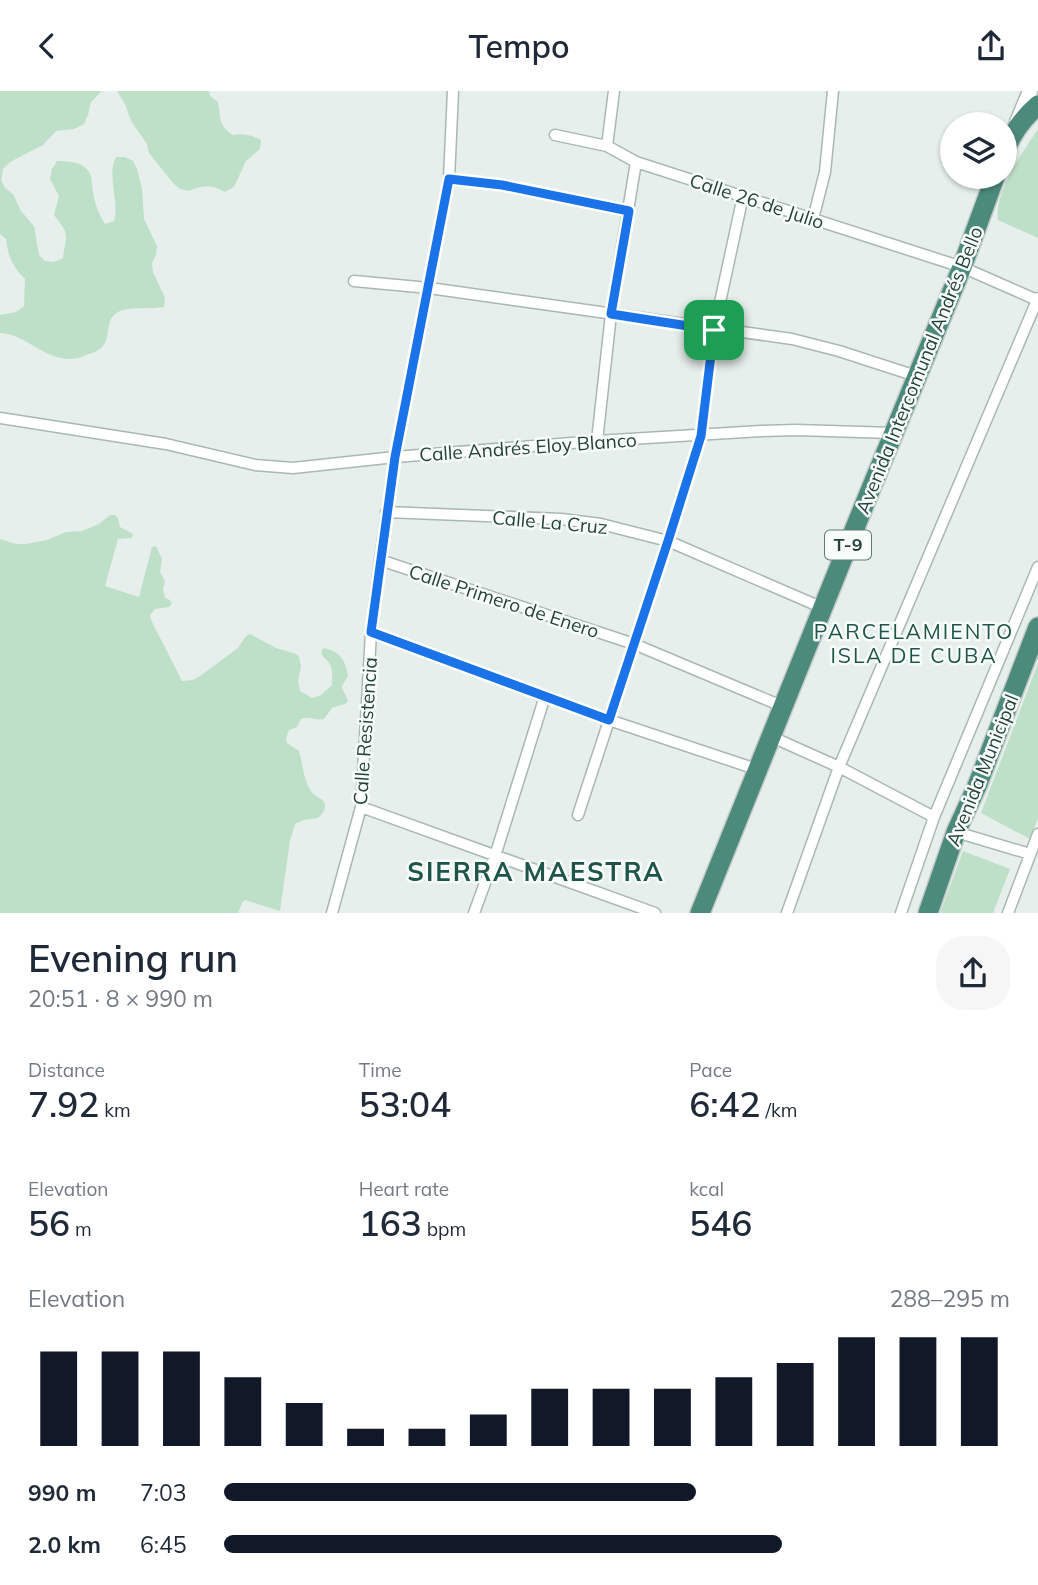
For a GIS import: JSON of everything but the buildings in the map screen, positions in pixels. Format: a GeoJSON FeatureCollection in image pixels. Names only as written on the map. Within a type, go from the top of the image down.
{"type":"FeatureCollection","features":[{"type":"Feature","properties":{"kind":"highway"},"geometry":{"type":"LineString","coordinates":[[1017,131],[1038,105]]}},
{"type":"Feature","properties":{"kind":"highway","name":"Avenida Intercomunal Andrés Bello"},"geometry":{"type":"LineString","coordinates":[[700,913],[962,267],[991,189]]}},
{"type":"Feature","properties":{"kind":"highway","name":"Avenida Municipal"},"geometry":{"type":"LineString","coordinates":[[928,913],[956,832],[977,786],[1038,627]]}},
{"type":"Feature","properties":{"kind":"street","name":"Calle Resistencia"},"geometry":{"type":"LineString","coordinates":[[332,913],[361,807],[371,632],[386,512],[449,179],[453,91]]}},
{"type":"Feature","properties":{"kind":"street"},"geometry":{"type":"LineString","coordinates":[[607,146],[614,91]]}},
{"type":"Feature","properties":{"kind":"street"},"geometry":{"type":"LineString","coordinates":[[813,219],[825,172],[833,91]]}},
{"type":"Feature","properties":{"kind":"street"},"geometry":{"type":"LineString","coordinates":[[1017,122],[1030,91]]}},
{"type":"Feature","properties":{"kind":"street","name":"Calle 26 de Julio"},"geometry":{"type":"LineString","coordinates":[[555,135],[607,146],[636,162],[962,267],[1037,299]]}},
{"type":"Feature","properties":{"kind":"street"},"geometry":{"type":"LineString","coordinates":[[597,441],[611,314],[636,162]]}},
{"type":"Feature","properties":{"kind":"street"},"geometry":{"type":"LineString","coordinates":[[449,179],[502,185],[629,211]]}},
{"type":"Feature","properties":{"kind":"street"},"geometry":{"type":"LineString","coordinates":[[578,815],[701,436],[714,330],[743,197]]}},
{"type":"Feature","properties":{"kind":"street"},"geometry":{"type":"LineString","coordinates":[[354,281],[429,288],[792,339],[916,376]]}},
{"type":"Feature","properties":{"kind":"street"},"geometry":{"type":"LineString","coordinates":[[788,913],[839,767],[1037,299]]}},
{"type":"Feature","properties":{"kind":"street","name":"Calle Andrés Eloy Blanco"},"geometry":{"type":"LineString","coordinates":[[0,418],[166,444],[255,465],[293,468],[597,441],[796,430],[893,433]]}},
{"type":"Feature","properties":{"kind":"street","name":"Calle La Cruz"},"geometry":{"type":"LineString","coordinates":[[386,512],[561,519],[601,524],[668,541],[823,608]]}},
{"type":"Feature","properties":{"kind":"street","name":"Calle Primero de Enero"},"geometry":{"type":"LineString","coordinates":[[380,560],[634,644],[784,706]]}},
{"type":"Feature","properties":{"kind":"street"},"geometry":{"type":"LineString","coordinates":[[901,913],[934,817],[1038,567]]}},
{"type":"Feature","properties":{"kind":"street"},"geometry":{"type":"LineString","coordinates":[[371,632],[609,720],[758,771]]}},
{"type":"Feature","properties":{"kind":"street"},"geometry":{"type":"LineString","coordinates":[[474,913],[495,856],[545,696]]}},
{"type":"Feature","properties":{"kind":"street"},"geometry":{"type":"LineString","coordinates":[[772,737],[839,767],[934,817]]}},
{"type":"Feature","properties":{"kind":"street"},"geometry":{"type":"LineString","coordinates":[[361,807],[655,913]]}},
{"type":"Feature","properties":{"kind":"street"},"geometry":{"type":"LineString","coordinates":[[956,832],[1035,845],[1008,913]]}},
{"type":"Feature","properties":{"kind":"green space"},"geometry":{"type":"Polygon","coordinates":[[[0,91],[102,91],[91,102],[84,124],[74,129],[56,131],[43,145],[10,162],[3,169],[1,180],[34,226],[39,255],[45,261],[54,262],[63,258],[66,239],[63,227],[54,215],[59,196],[50,179],[57,161],[77,163],[89,171],[96,205],[105,224],[114,221],[112,172],[116,157],[133,161],[137,169],[142,189],[144,219],[157,246],[152,263],[153,272],[165,298],[164,307],[120,311],[110,321],[107,338],[100,349],[79,358],[51,355],[18,337],[0,333],[0,315],[16,312],[24,306],[25,279],[9,256],[6,239],[0,234],[0,91]]]}},
{"type":"Feature","properties":{"kind":"green space"},"geometry":{"type":"Polygon","coordinates":[[[117,91],[209,91],[210,96],[218,102],[225,128],[233,135],[247,135],[261,140],[260,149],[246,161],[234,187],[225,192],[207,187],[189,191],[180,189],[149,153],[147,144],[131,121],[117,91]]]}},
{"type":"Feature","properties":{"kind":"green space"},"geometry":{"type":"Polygon","coordinates":[[[1038,129],[1038,238],[998,220],[1003,189],[1017,189],[1018,160],[1038,129]]]}},
{"type":"Feature","properties":{"kind":"green space"},"geometry":{"type":"Polygon","coordinates":[[[110,515],[115,515],[120,527],[133,534],[132,538],[118,539],[105,586],[139,597],[152,547],[156,546],[162,559],[160,572],[165,581],[165,598],[172,604],[155,609],[150,615],[182,681],[200,676],[238,648],[250,634],[299,657],[300,691],[312,698],[321,695],[332,685],[332,669],[321,653],[323,648],[338,654],[346,666],[348,677],[342,689],[348,701],[332,708],[324,719],[301,719],[297,727],[289,730],[286,738],[287,743],[299,751],[308,786],[312,793],[324,802],[325,807],[318,818],[295,824],[280,911],[245,900],[238,913],[0,913],[0,539],[16,544],[47,540],[66,532],[82,531],[99,524],[110,515]]]}},
{"type":"Feature","properties":{"kind":"green space"},"geometry":{"type":"Polygon","coordinates":[[[1038,663],[1038,818],[1030,839],[981,813],[1038,663]]]}},
{"type":"Feature","properties":{"kind":"green space"},"geometry":{"type":"Polygon","coordinates":[[[963,851],[1010,869],[993,913],[940,913],[963,851]]]}},
{"type":"Feature","properties":{"kind":"district","name":"PARCELAMIENTO ISLA DE CUBA"},"geometry":{"type":"Point","coordinates":[914,644]}},
{"type":"Feature","properties":{"kind":"district","name":"SIERRA MAESTRA"},"geometry":{"type":"Point","coordinates":[536,872]}},
{"type":"Feature","properties":{"kind":"route"},"geometry":{"type":"LineString","coordinates":[[449,179],[502,185],[629,211],[611,314],[714,330],[701,436],[609,720],[371,632],[395,457],[449,179]]}}]}
